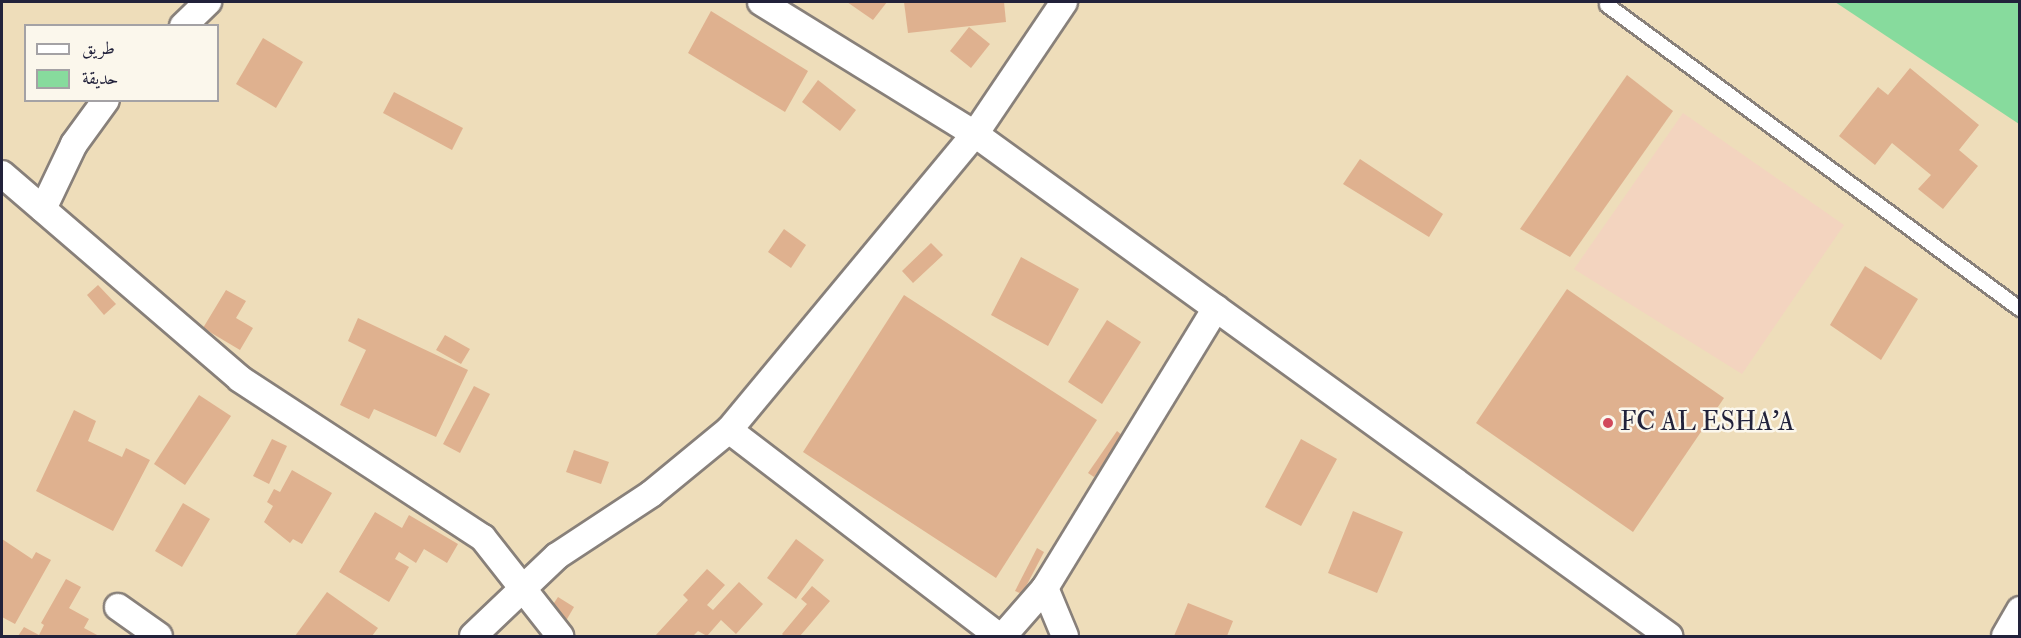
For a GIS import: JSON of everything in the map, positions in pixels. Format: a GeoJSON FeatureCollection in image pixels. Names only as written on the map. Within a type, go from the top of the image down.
{"type":"FeatureCollection","features":[{"type":"Feature","properties":{"kind":"street"},"geometry":{"type":"LineString","coordinates":[[185,24],[208,2]]}},
{"type":"Feature","properties":{"kind":"street"},"geometry":{"type":"LineString","coordinates":[[761,2],[975,134],[1669,636]]}},
{"type":"Feature","properties":{"kind":"street"},"geometry":{"type":"LineString","coordinates":[[473,636],[519,589],[557,556],[651,494],[729,430],[975,134],[1064,2]]}},
{"type":"Feature","properties":{"kind":"street"},"geometry":{"type":"LineString","coordinates":[[43,209],[74,144],[105,102]]}},
{"type":"Feature","properties":{"kind":"street"},"geometry":{"type":"LineString","coordinates":[[2,174],[240,379],[483,538],[519,589],[560,636]]}},
{"type":"Feature","properties":{"kind":"street"},"geometry":{"type":"LineString","coordinates":[[1003,636],[1045,588],[1216,308]]}},
{"type":"Feature","properties":{"kind":"street"},"geometry":{"type":"LineString","coordinates":[[729,430],[998,636]]}},
{"type":"Feature","properties":{"kind":"street"},"geometry":{"type":"LineString","coordinates":[[1045,588],[1065,636]]}},
{"type":"Feature","properties":{"kind":"street"},"geometry":{"type":"LineString","coordinates":[[118,607],[159,636]]}},
{"type":"Feature","properties":{"kind":"street"},"geometry":{"type":"LineString","coordinates":[[2006,636],[2019,610]]}},
{"type":"Feature","properties":{"kind":"lane"},"geometry":{"type":"LineString","coordinates":[[1607,5],[2019,309]]}},
{"type":"Feature","properties":{"kind":"shaded area"},"geometry":{"type":"Polygon","coordinates":[[[1683,113],[1844,225],[1742,374],[1574,269],[1683,113]]]}},
{"type":"Feature","properties":{"kind":"green space"},"geometry":{"type":"Polygon","coordinates":[[[1835,2],[2019,2],[2019,124],[1835,2]]]}},
{"type":"Feature","properties":{"kind":"building"},"geometry":{"type":"Polygon","coordinates":[[[847,2],[887,2],[873,20],[847,2]]]}},
{"type":"Feature","properties":{"kind":"building"},"geometry":{"type":"Polygon","coordinates":[[[904,2],[1004,2],[1006,22],[908,33],[904,2]]]}},
{"type":"Feature","properties":{"kind":"building"},"geometry":{"type":"Polygon","coordinates":[[[711,11],[808,71],[785,112],[688,53],[711,11]]]}},
{"type":"Feature","properties":{"kind":"building"},"geometry":{"type":"Polygon","coordinates":[[[969,27],[990,44],[971,68],[950,51],[969,27]]]}},
{"type":"Feature","properties":{"kind":"building"},"geometry":{"type":"Polygon","coordinates":[[[263,38],[303,62],[276,108],[236,84],[263,38]]]}},
{"type":"Feature","properties":{"kind":"building"},"geometry":{"type":"Polygon","coordinates":[[[1910,68],[1979,125],[1959,150],[1978,166],[1943,209],[1918,189],[1931,175],[1892,143],[1875,165],[1839,136],[1878,87],[1888,95],[1910,68]]]}},
{"type":"Feature","properties":{"kind":"building"},"geometry":{"type":"Polygon","coordinates":[[[1627,75],[1673,111],[1570,257],[1520,229],[1627,75]]]}},
{"type":"Feature","properties":{"kind":"building"},"geometry":{"type":"Polygon","coordinates":[[[818,80],[856,110],[840,131],[802,102],[818,80]]]}},
{"type":"Feature","properties":{"kind":"building"},"geometry":{"type":"Polygon","coordinates":[[[394,92],[463,128],[452,150],[383,113],[394,92]]]}},
{"type":"Feature","properties":{"kind":"building"},"geometry":{"type":"Polygon","coordinates":[[[1360,159],[1443,214],[1429,237],[1343,184],[1360,159]]]}},
{"type":"Feature","properties":{"kind":"building"},"geometry":{"type":"Polygon","coordinates":[[[784,229],[806,245],[791,268],[768,252],[784,229]]]}},
{"type":"Feature","properties":{"kind":"building"},"geometry":{"type":"Polygon","coordinates":[[[931,243],[943,255],[913,283],[902,271],[931,243]]]}},
{"type":"Feature","properties":{"kind":"building"},"geometry":{"type":"Polygon","coordinates":[[[1021,257],[1079,289],[1048,346],[991,315],[1021,257]]]}},
{"type":"Feature","properties":{"kind":"building"},"geometry":{"type":"Polygon","coordinates":[[[1865,266],[1918,299],[1881,360],[1830,325],[1865,266]]]}},
{"type":"Feature","properties":{"kind":"building"},"geometry":{"type":"Polygon","coordinates":[[[98,285],[116,304],[104,315],[87,295],[98,285]]]}},
{"type":"Feature","properties":{"kind":"building"},"geometry":{"type":"Polygon","coordinates":[[[1567,289],[1724,398],[1633,532],[1476,423],[1567,289]]]}},
{"type":"Feature","properties":{"kind":"building"},"geometry":{"type":"Polygon","coordinates":[[[226,290],[246,301],[236,318],[253,328],[240,350],[203,328],[226,290]]]}},
{"type":"Feature","properties":{"kind":"building"},"geometry":{"type":"Polygon","coordinates":[[[904,295],[1097,420],[996,578],[803,452],[904,295]]]}},
{"type":"Feature","properties":{"kind":"building"},"geometry":{"type":"Polygon","coordinates":[[[358,318],[468,370],[436,437],[374,409],[369,419],[340,405],[366,350],[348,341],[358,318]]]}},
{"type":"Feature","properties":{"kind":"building"},"geometry":{"type":"Polygon","coordinates":[[[1107,320],[1141,342],[1102,404],[1068,382],[1107,320]]]}},
{"type":"Feature","properties":{"kind":"building"},"geometry":{"type":"Polygon","coordinates":[[[445,335],[470,349],[461,364],[436,350],[445,335]]]}},
{"type":"Feature","properties":{"kind":"building"},"geometry":{"type":"Polygon","coordinates":[[[474,386],[490,394],[460,453],[443,444],[474,386]]]}},
{"type":"Feature","properties":{"kind":"building"},"geometry":{"type":"Polygon","coordinates":[[[199,395],[231,416],[185,485],[154,464],[199,395]]]}},
{"type":"Feature","properties":{"kind":"building"},"geometry":{"type":"Polygon","coordinates":[[[74,410],[96,421],[88,441],[122,457],[126,448],[150,460],[113,531],[36,491],[74,410]]]}},
{"type":"Feature","properties":{"kind":"building"},"geometry":{"type":"Polygon","coordinates":[[[1117,431],[1123,436],[1094,477],[1088,473],[1117,431]]]}},
{"type":"Feature","properties":{"kind":"building"},"geometry":{"type":"Polygon","coordinates":[[[272,439],[287,446],[269,484],[253,476],[272,439]]]}},
{"type":"Feature","properties":{"kind":"building"},"geometry":{"type":"Polygon","coordinates":[[[1301,439],[1337,459],[1301,526],[1265,507],[1301,439]]]}},
{"type":"Feature","properties":{"kind":"building"},"geometry":{"type":"Polygon","coordinates":[[[574,450],[609,462],[601,484],[566,472],[574,450]]]}},
{"type":"Feature","properties":{"kind":"building"},"geometry":{"type":"Polygon","coordinates":[[[292,470],[332,493],[302,544],[293,539],[290,543],[264,522],[273,506],[267,502],[274,489],[280,492],[292,470]]]}},
{"type":"Feature","properties":{"kind":"building"},"geometry":{"type":"Polygon","coordinates":[[[183,503],[210,519],[182,567],[155,551],[183,503]]]}},
{"type":"Feature","properties":{"kind":"building"},"geometry":{"type":"Polygon","coordinates":[[[1353,511],[1403,532],[1377,593],[1328,573],[1353,511]]]}},
{"type":"Feature","properties":{"kind":"building"},"geometry":{"type":"Polygon","coordinates":[[[375,512],[402,528],[409,515],[458,544],[447,563],[424,549],[416,563],[399,552],[395,559],[409,567],[389,602],[339,572],[375,512]]]}},
{"type":"Feature","properties":{"kind":"building"},"geometry":{"type":"Polygon","coordinates":[[[2,539],[32,559],[36,552],[51,560],[15,624],[2,617],[2,539]]]}},
{"type":"Feature","properties":{"kind":"building"},"geometry":{"type":"Polygon","coordinates":[[[796,539],[824,560],[796,599],[767,578],[796,539]]]}},
{"type":"Feature","properties":{"kind":"building"},"geometry":{"type":"Polygon","coordinates":[[[1037,548],[1044,552],[1022,594],[1015,591],[1037,548]]]}},
{"type":"Feature","properties":{"kind":"building"},"geometry":{"type":"Polygon","coordinates":[[[707,569],[725,585],[707,605],[713,610],[739,582],[763,604],[736,634],[721,620],[707,636],[698,631],[693,636],[655,636],[688,600],[683,595],[707,569]]]}},
{"type":"Feature","properties":{"kind":"building"},"geometry":{"type":"Polygon","coordinates":[[[66,579],[81,587],[69,608],[89,619],[84,628],[99,636],[18,636],[24,627],[39,635],[44,625],[41,623],[66,579]]]}},
{"type":"Feature","properties":{"kind":"building"},"geometry":{"type":"Polygon","coordinates":[[[812,586],[830,601],[800,636],[784,636],[782,634],[807,604],[801,599],[812,586]]]}},
{"type":"Feature","properties":{"kind":"building"},"geometry":{"type":"Polygon","coordinates":[[[327,592],[378,628],[372,636],[295,636],[327,592]]]}},
{"type":"Feature","properties":{"kind":"building"},"geometry":{"type":"Polygon","coordinates":[[[558,597],[574,607],[563,626],[546,615],[558,597]]]}},
{"type":"Feature","properties":{"kind":"building"},"geometry":{"type":"Polygon","coordinates":[[[1188,603],[1233,621],[1227,636],[1174,636],[1188,603]]]}},
{"type":"Feature","properties":{"kind":"place","name":"FC AL ESHA’A"},"geometry":{"type":"Point","coordinates":[1608,423]}}]}
